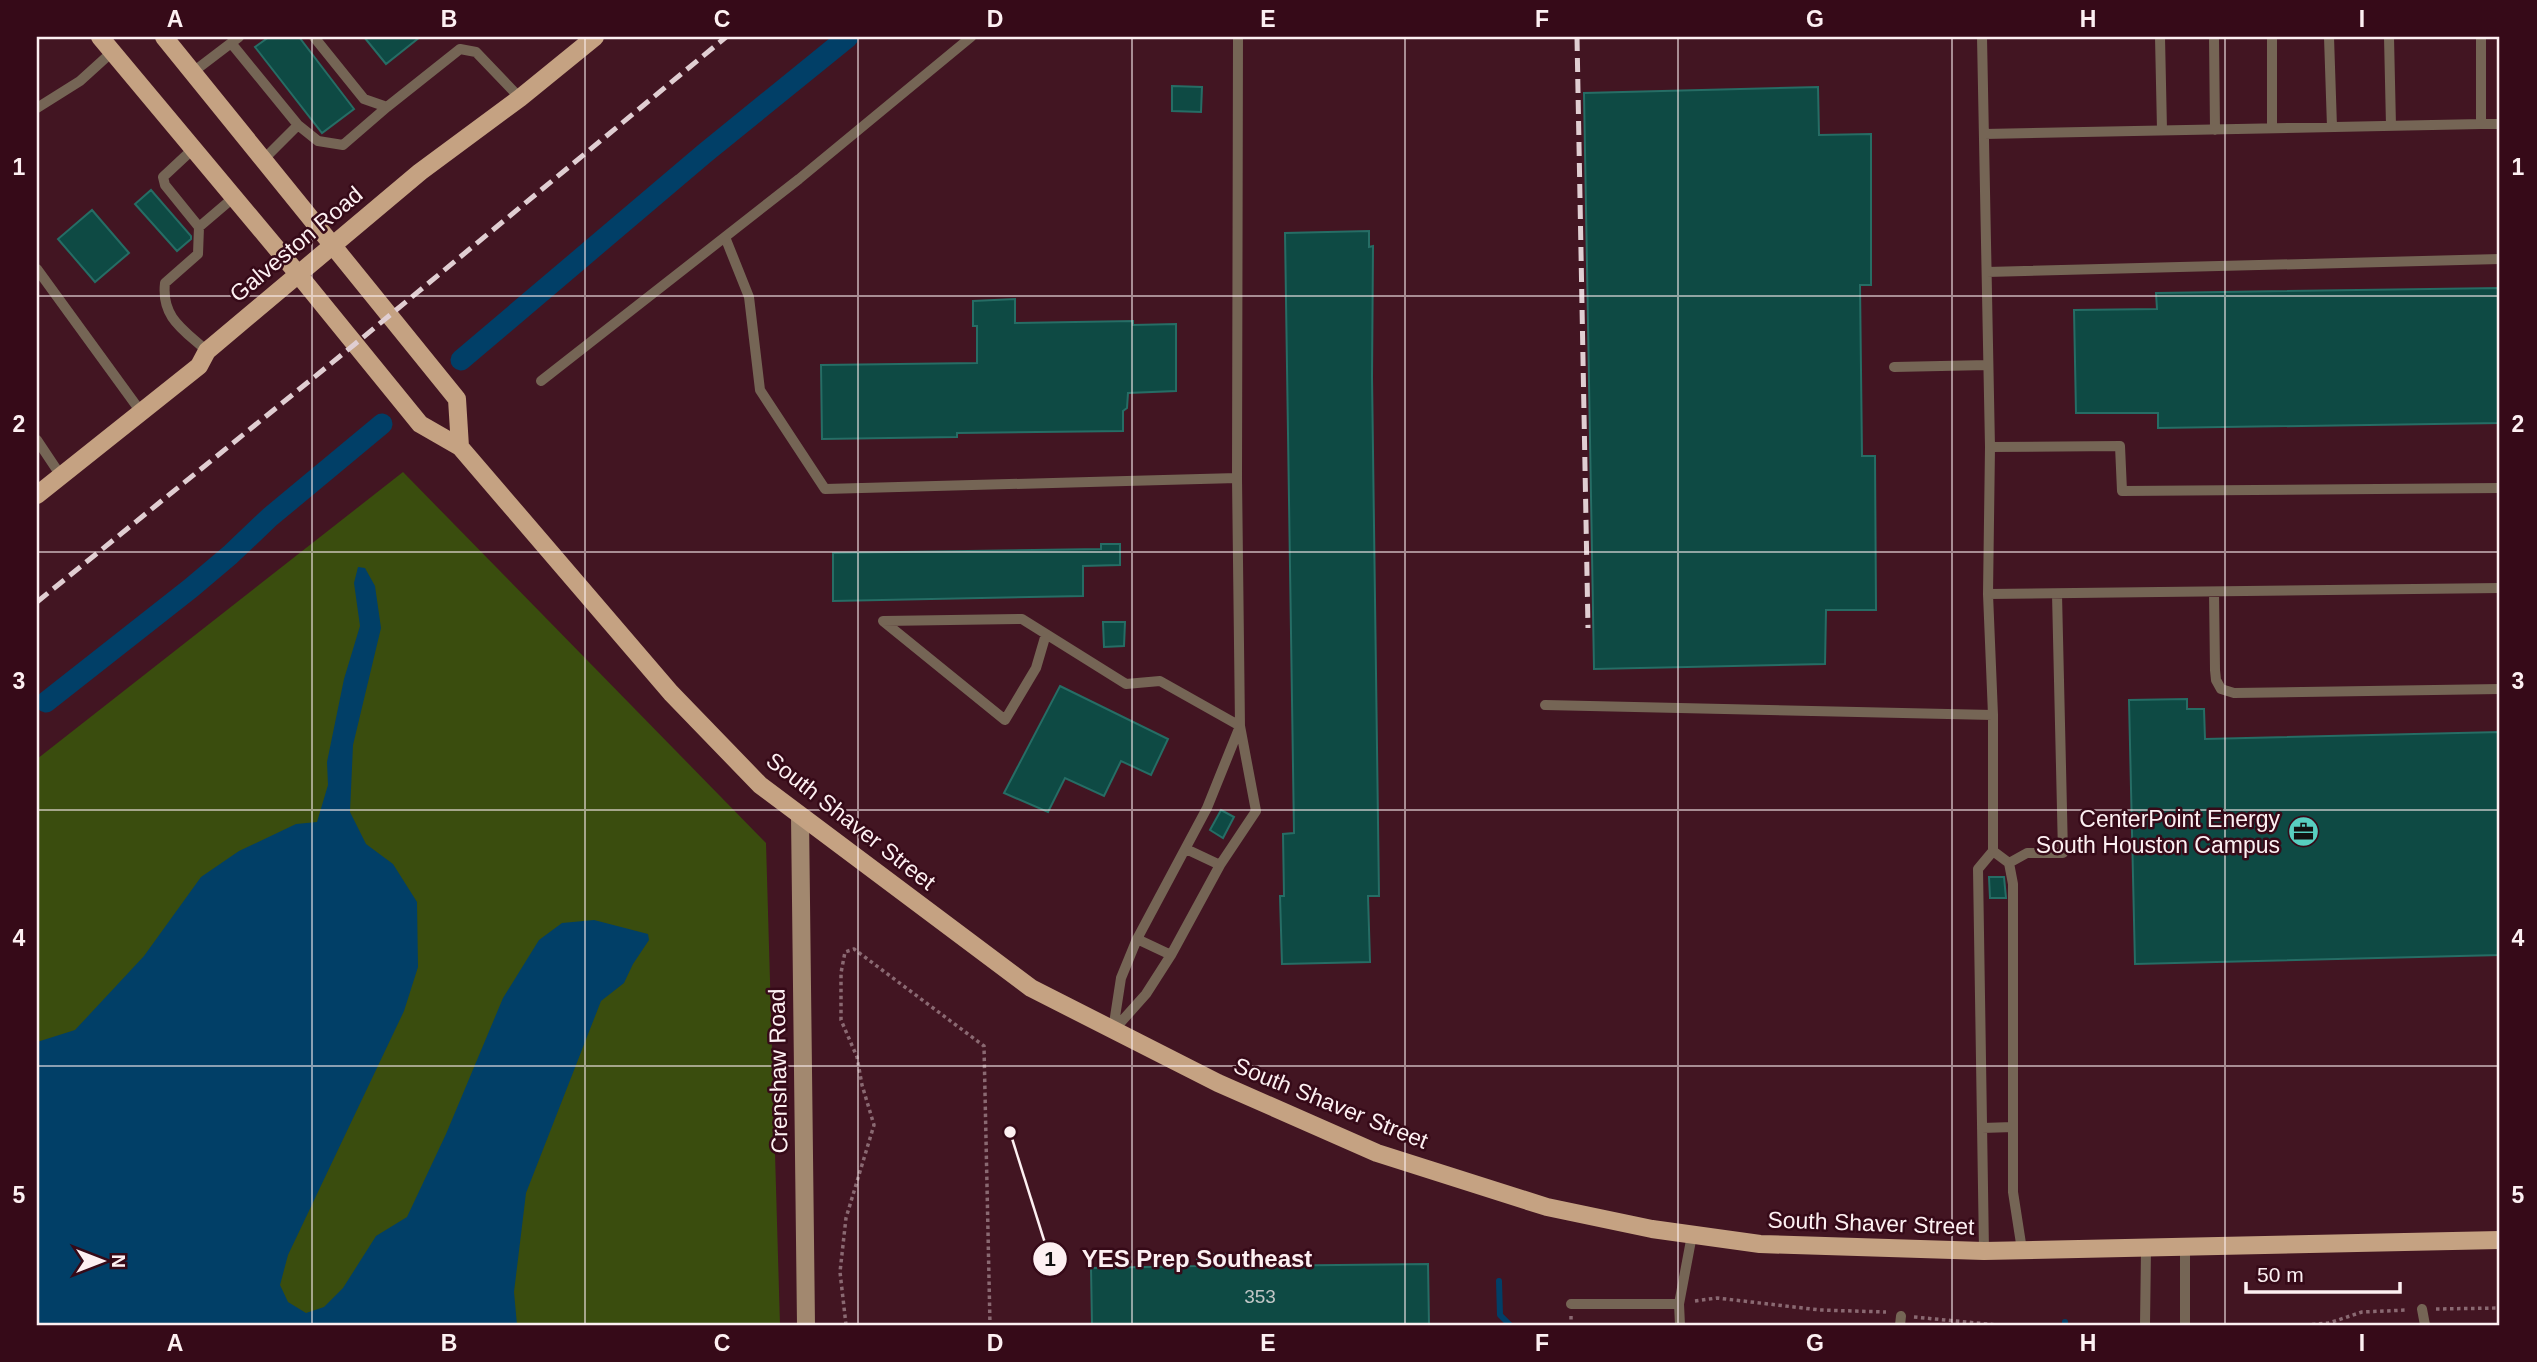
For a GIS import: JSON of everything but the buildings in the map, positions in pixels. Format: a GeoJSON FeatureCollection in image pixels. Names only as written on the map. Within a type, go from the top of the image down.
{"type":"FeatureCollection","features":[{"type":"Feature","properties":{"kind":"main road","name":"South Shaver Street"},"geometry":{"type":"LineString","coordinates":[[100,37],[420,424],[460,447],[671,692],[760,786],[1031,988],[1113,1031],[1218,1083],[1377,1153],[1546,1207],[1652,1229],[1760,1244],[1984,1251],[2500,1240]]}},
{"type":"Feature","properties":{"kind":"main road"},"geometry":{"type":"LineString","coordinates":[[164,37],[457,399],[460,447]]}},
{"type":"Feature","properties":{"kind":"main road","name":"Galveston Road"},"geometry":{"type":"LineString","coordinates":[[37,495],[199,366],[207,351],[419,172],[520,98],[595,37]]}},
{"type":"Feature","properties":{"kind":"main road","name":"Crenshaw Road"},"geometry":{"type":"LineString","coordinates":[[800,816],[806,1325]]}},
{"type":"Feature","properties":{"kind":"lane"},"geometry":{"type":"LineString","coordinates":[[314,37],[364,99],[387,107]]}},
{"type":"Feature","properties":{"kind":"lane"},"geometry":{"type":"LineString","coordinates":[[541,381],[810,170],[971,37]]}},
{"type":"Feature","properties":{"kind":"lane"},"geometry":{"type":"LineString","coordinates":[[1113,1031],[1146,994],[1171,956],[1220,865],[1256,811],[1240,726],[1237,478],[1238,37]]}},
{"type":"Feature","properties":{"kind":"lane"},"geometry":{"type":"LineString","coordinates":[[1982,37],[1990,447],[1987,594],[1993,715],[1993,850],[1978,869],[1984,1251]]}},
{"type":"Feature","properties":{"kind":"lane"},"geometry":{"type":"LineString","coordinates":[[2160,37],[2162,130]]}},
{"type":"Feature","properties":{"kind":"lane"},"geometry":{"type":"LineString","coordinates":[[2214,37],[2216,130]]}},
{"type":"Feature","properties":{"kind":"lane"},"geometry":{"type":"LineString","coordinates":[[2272,37],[2272,128]]}},
{"type":"Feature","properties":{"kind":"lane"},"geometry":{"type":"LineString","coordinates":[[2329,37],[2332,127]]}},
{"type":"Feature","properties":{"kind":"lane"},"geometry":{"type":"LineString","coordinates":[[2389,37],[2392,126]]}},
{"type":"Feature","properties":{"kind":"lane"},"geometry":{"type":"LineString","coordinates":[[2480,37],[2481,124]]}},
{"type":"Feature","properties":{"kind":"lane"},"geometry":{"type":"LineString","coordinates":[[193,72],[235,40],[298,125],[318,141],[343,145],[460,49],[477,52],[520,98]]}},
{"type":"Feature","properties":{"kind":"lane"},"geometry":{"type":"LineString","coordinates":[[37,108],[80,81],[112,52]]}},
{"type":"Feature","properties":{"kind":"lane"},"geometry":{"type":"LineString","coordinates":[[1984,134],[2500,124]]}},
{"type":"Feature","properties":{"kind":"lane"},"geometry":{"type":"LineString","coordinates":[[264,159],[298,125]]}},
{"type":"Feature","properties":{"kind":"lane"},"geometry":{"type":"LineString","coordinates":[[193,149],[163,177],[164,185],[199,227],[198,254],[165,283],[163,296],[170,317],[207,351]]}},
{"type":"Feature","properties":{"kind":"lane"},"geometry":{"type":"LineString","coordinates":[[199,227],[233,198]]}},
{"type":"Feature","properties":{"kind":"lane"},"geometry":{"type":"LineString","coordinates":[[725,237],[749,296],[760,390],[825,489],[1237,478]]}},
{"type":"Feature","properties":{"kind":"lane"},"geometry":{"type":"LineString","coordinates":[[1987,272],[2500,259]]}},
{"type":"Feature","properties":{"kind":"lane"},"geometry":{"type":"LineString","coordinates":[[37,269],[141,412]]}},
{"type":"Feature","properties":{"kind":"lane"},"geometry":{"type":"LineString","coordinates":[[1894,367],[1988,365]]}},
{"type":"Feature","properties":{"kind":"lane"},"geometry":{"type":"LineString","coordinates":[[37,440],[61,476]]}},
{"type":"Feature","properties":{"kind":"lane"},"geometry":{"type":"LineString","coordinates":[[1990,447],[2120,446],[2122,491],[2500,488]]}},
{"type":"Feature","properties":{"kind":"lane"},"geometry":{"type":"LineString","coordinates":[[1987,594],[2500,588]]}},
{"type":"Feature","properties":{"kind":"lane"},"geometry":{"type":"LineString","coordinates":[[2214,592],[2215,670],[2221,689],[2234,692],[2500,690]]}},
{"type":"Feature","properties":{"kind":"lane"},"geometry":{"type":"LineString","coordinates":[[2009,863],[2027,853],[2063,853],[2057,594]]}},
{"type":"Feature","properties":{"kind":"lane"},"geometry":{"type":"LineString","coordinates":[[1046,634],[1036,668],[1005,720],[883,621],[1022,619],[1046,634],[1126,684],[1160,681],[1240,726]]}},
{"type":"Feature","properties":{"kind":"lane"},"geometry":{"type":"LineString","coordinates":[[1545,705],[1993,715]]}},
{"type":"Feature","properties":{"kind":"lane"},"geometry":{"type":"LineString","coordinates":[[1113,1031],[1121,978],[1138,939],[1207,808],[1240,726]]}},
{"type":"Feature","properties":{"kind":"lane"},"geometry":{"type":"LineString","coordinates":[[1185,849],[1220,865]]}},
{"type":"Feature","properties":{"kind":"lane"},"geometry":{"type":"LineString","coordinates":[[1993,850],[2009,863],[2013,884],[2013,1192],[2022,1251]]}},
{"type":"Feature","properties":{"kind":"lane"},"geometry":{"type":"LineString","coordinates":[[1138,939],[1171,956]]}},
{"type":"Feature","properties":{"kind":"lane"},"geometry":{"type":"LineString","coordinates":[[1982,1128],[2013,1127]]}},
{"type":"Feature","properties":{"kind":"lane"},"geometry":{"type":"LineString","coordinates":[[1680,1325],[1679,1304],[1692,1235]]}},
{"type":"Feature","properties":{"kind":"lane"},"geometry":{"type":"LineString","coordinates":[[2185,1248],[2185,1325]]}},
{"type":"Feature","properties":{"kind":"lane"},"geometry":{"type":"LineString","coordinates":[[2144,1325],[2146,1249]]}},
{"type":"Feature","properties":{"kind":"lane"},"geometry":{"type":"LineString","coordinates":[[1571,1304],[1679,1304]]}},
{"type":"Feature","properties":{"kind":"lane"},"geometry":{"type":"LineString","coordinates":[[2422,1309],[2425,1325]]}},
{"type":"Feature","properties":{"kind":"path"},"geometry":{"type":"LineString","coordinates":[[846,1325],[840,1272],[846,1218],[874,1125],[862,1085],[858,1057],[841,1020],[841,973],[845,952],[854,949],[984,1046],[990,1325]]}},
{"type":"Feature","properties":{"kind":"path"},"geometry":{"type":"LineString","coordinates":[[1679,1304],[1717,1298],[1820,1310],[1885,1312],[1900,1321],[1998,1325]]}},
{"type":"Feature","properties":{"kind":"path"},"geometry":{"type":"LineString","coordinates":[[2305,1325],[2329,1323],[2362,1312],[2500,1308]]}},
{"type":"Feature","properties":{"kind":"green space"},"geometry":{"type":"Polygon","coordinates":[[[403,472],[766,843],[780,1325],[37,1325],[37,759],[403,472]]]}},
{"type":"Feature","properties":{"kind":"water"},"geometry":{"type":"Polygon","coordinates":[[[358,567],[365,568],[375,586],[381,628],[353,745],[350,812],[366,844],[393,864],[417,902],[418,967],[404,1011],[288,1255],[280,1285],[288,1302],[306,1313],[324,1307],[343,1288],[376,1236],[407,1217],[446,1134],[503,998],[539,940],[562,923],[594,920],[648,934],[649,940],[624,983],[601,1001],[526,1193],[514,1292],[517,1325],[37,1325],[37,1042],[75,1030],[144,956],[201,877],[239,851],[296,824],[317,822],[328,785],[327,762],[344,679],[360,626],[354,583],[358,567]]]}},
{"type":"Feature","properties":{"kind":"waterway"},"geometry":{"type":"LineString","coordinates":[[461,360],[705,153],[848,37]]}},
{"type":"Feature","properties":{"kind":"waterway"},"geometry":{"type":"LineString","coordinates":[[46,702],[191,588],[270,517],[382,424]]}},
{"type":"Feature","properties":{"kind":"waterway"},"geometry":{"type":"LineString","coordinates":[[1499,1281],[1500,1315],[1510,1325]]}},
{"type":"Feature","properties":{"kind":"railway"},"geometry":{"type":"LineString","coordinates":[[37,602],[355,344],[726,37]]}},
{"type":"Feature","properties":{"kind":"railway"},"geometry":{"type":"LineString","coordinates":[[1577,37],[1588,628]]}},
{"type":"Feature","properties":{"kind":"place","name":"CenterPoint Energy South Houston Campus"},"geometry":{"type":"Point","coordinates":[2303,832]}},
{"type":"Feature","properties":{"kind":"place","name":"YES Prep Southeast"},"geometry":{"type":"Point","coordinates":[1010,1132]}}]}
